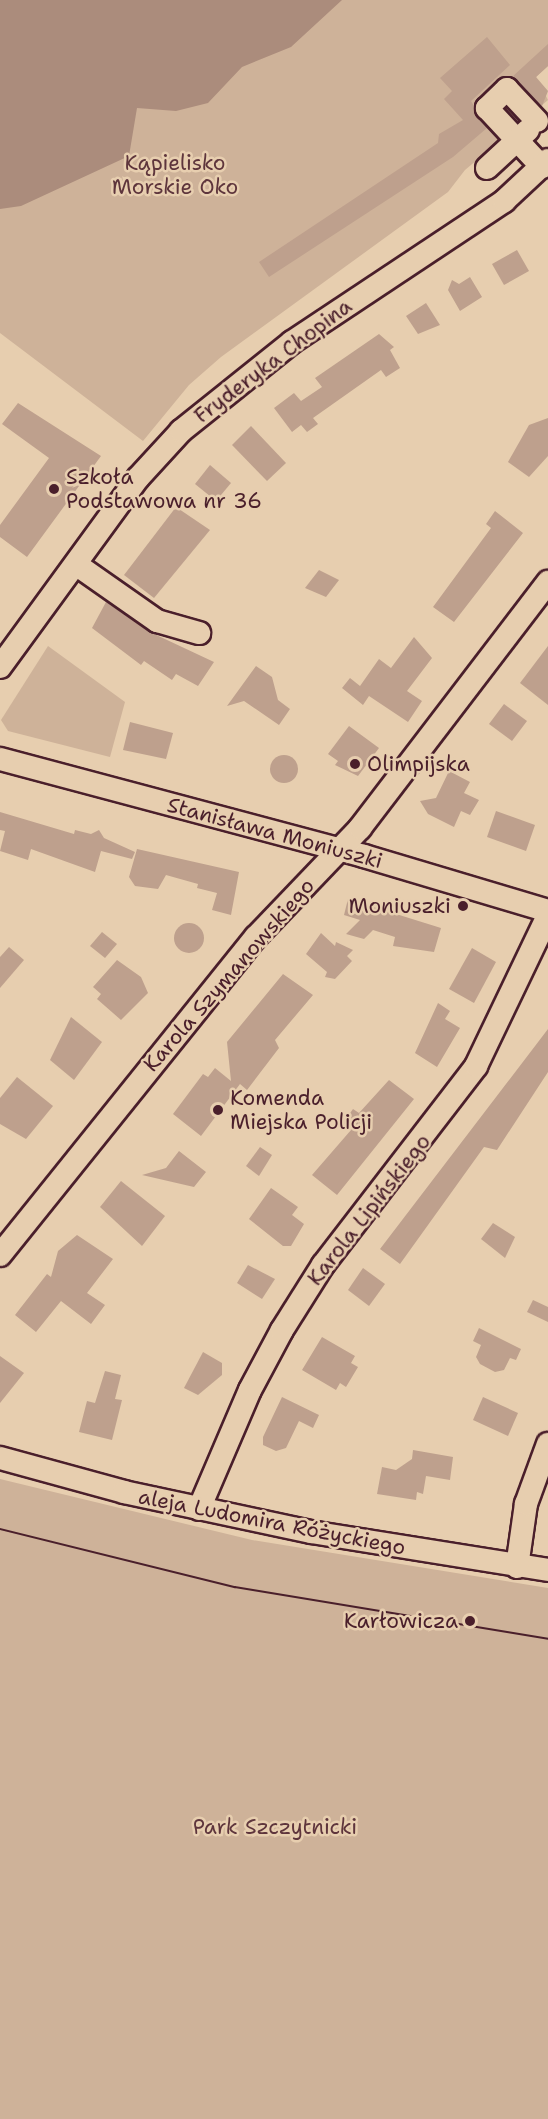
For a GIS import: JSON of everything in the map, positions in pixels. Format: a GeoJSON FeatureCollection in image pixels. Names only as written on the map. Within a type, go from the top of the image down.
{"type":"FeatureCollection","features":[{"type":"Feature","properties":{"kind":"street"},"geometry":{"type":"LineString","coordinates":[[488,168],[517,140],[543,117],[507,89],[487,108],[517,140],[545,164]]}},
{"type":"Feature","properties":{"kind":"street","name":"Fryderyka Chopina"},"geometry":{"type":"LineString","coordinates":[[0,667],[77,565],[138,478],[216,400],[292,342],[504,201],[545,164]]}},
{"type":"Feature","properties":{"kind":"street"},"geometry":{"type":"LineString","coordinates":[[77,565],[157,621],[199,633]]}},
{"type":"Feature","properties":{"kind":"street","name":"Karola Szymanowskiego"},"geometry":{"type":"LineString","coordinates":[[0,1256],[255,937],[339,849],[548,582]]}},
{"type":"Feature","properties":{"kind":"street","name":"Stanisława Moniuszki"},"geometry":{"type":"LineString","coordinates":[[0,759],[339,849],[548,911]]}},
{"type":"Feature","properties":{"kind":"street","name":"Karola Lipińskiego"},"geometry":{"type":"LineString","coordinates":[[199,1509],[250,1389],[282,1330],[323,1265],[476,1066],[548,916]]}},
{"type":"Feature","properties":{"kind":"street"},"geometry":{"type":"LineString","coordinates":[[517,1567],[526,1504],[548,1444]]}},
{"type":"Feature","properties":{"kind":"street","name":"aleja Ludomira Różyckiego"},"geometry":{"type":"LineString","coordinates":[[0,1458],[199,1509],[517,1567],[548,1569]]}},
{"type":"Feature","properties":{"kind":"green space","name":"Kąpielisko Morskie Oko"},"geometry":{"type":"Polygon","coordinates":[[[0,0],[548,0],[548,66],[536,77],[548,100],[465,170],[448,192],[221,357],[189,385],[143,441],[0,333],[0,0]]]}},
{"type":"Feature","properties":{"kind":"green space"},"geometry":{"type":"Polygon","coordinates":[[[48,646],[125,702],[110,757],[8,731],[1,720],[48,646]]]}},
{"type":"Feature","properties":{"kind":"green space","name":"Park Szczytnicki"},"geometry":{"type":"Polygon","coordinates":[[[0,1479],[252,1540],[548,1588],[548,2119],[0,2119],[0,1479]]]}},
{"type":"Feature","properties":{"kind":"shaded area"},"geometry":{"type":"Polygon","coordinates":[[[0,0],[342,0],[291,47],[242,67],[208,103],[176,111],[137,108],[129,156],[21,206],[0,209],[0,0]]]}},
{"type":"Feature","properties":{"kind":"building"},"geometry":{"type":"Polygon","coordinates":[[[487,37],[510,65],[471,101],[487,128],[453,157],[269,277],[259,262],[438,143],[439,134],[463,120],[444,99],[452,91],[440,78],[487,37]]]}},
{"type":"Feature","properties":{"kind":"building"},"geometry":{"type":"Polygon","coordinates":[[[548,44],[548,66],[536,77],[548,91],[542,106],[512,77],[548,44]]]}},
{"type":"Feature","properties":{"kind":"building"},"geometry":{"type":"Polygon","coordinates":[[[517,250],[529,271],[504,285],[492,264],[517,250]]]}},
{"type":"Feature","properties":{"kind":"building"},"geometry":{"type":"Polygon","coordinates":[[[470,277],[482,297],[460,311],[448,290],[452,280],[459,284],[470,277]]]}},
{"type":"Feature","properties":{"kind":"building"},"geometry":{"type":"Polygon","coordinates":[[[426,303],[440,325],[418,334],[406,316],[426,303]]]}},
{"type":"Feature","properties":{"kind":"building"},"geometry":{"type":"Polygon","coordinates":[[[379,334],[394,347],[390,350],[400,368],[386,377],[381,370],[313,418],[318,424],[307,432],[301,425],[292,432],[274,408],[294,393],[301,401],[322,387],[315,378],[379,334]]]}},
{"type":"Feature","properties":{"kind":"building"},"geometry":{"type":"Polygon","coordinates":[[[18,403],[101,456],[27,557],[0,537],[0,525],[49,458],[2,424],[18,403]]]}},
{"type":"Feature","properties":{"kind":"building"},"geometry":{"type":"Polygon","coordinates":[[[548,418],[548,456],[529,477],[508,462],[529,425],[548,418]]]}},
{"type":"Feature","properties":{"kind":"building"},"geometry":{"type":"Polygon","coordinates":[[[251,426],[286,463],[267,481],[232,445],[251,426]]]}},
{"type":"Feature","properties":{"kind":"building"},"geometry":{"type":"Polygon","coordinates":[[[210,465],[231,483],[216,501],[195,484],[210,465]]]}},
{"type":"Feature","properties":{"kind":"building"},"geometry":{"type":"Polygon","coordinates":[[[176,507],[210,530],[154,598],[124,575],[176,507]]]}},
{"type":"Feature","properties":{"kind":"building"},"geometry":{"type":"Polygon","coordinates":[[[495,511],[523,533],[454,622],[433,607],[491,528],[486,524],[495,511]]]}},
{"type":"Feature","properties":{"kind":"building"},"geometry":{"type":"Polygon","coordinates":[[[319,570],[339,580],[326,597],[305,588],[319,570]]]}},
{"type":"Feature","properties":{"kind":"building"},"geometry":{"type":"Polygon","coordinates":[[[106,602],[150,632],[214,662],[198,686],[176,674],[172,680],[144,661],[141,665],[92,628],[106,602]]]}},
{"type":"Feature","properties":{"kind":"building"},"geometry":{"type":"Polygon","coordinates":[[[414,637],[432,658],[407,691],[422,701],[408,722],[369,696],[363,705],[342,688],[350,678],[360,686],[379,659],[391,668],[414,637]]]}},
{"type":"Feature","properties":{"kind":"building"},"geometry":{"type":"Polygon","coordinates":[[[548,646],[548,705],[520,683],[548,646]]]}},
{"type":"Feature","properties":{"kind":"building"},"geometry":{"type":"Polygon","coordinates":[[[256,666],[272,677],[278,700],[290,709],[279,725],[244,701],[227,706],[256,666]]]}},
{"type":"Feature","properties":{"kind":"building"},"geometry":{"type":"Polygon","coordinates":[[[504,704],[527,721],[512,741],[489,724],[504,704]]]}},
{"type":"Feature","properties":{"kind":"building"},"geometry":{"type":"Polygon","coordinates":[[[130,722],[173,733],[166,759],[123,750],[130,722]]]}},
{"type":"Feature","properties":{"kind":"building"},"geometry":{"type":"Polygon","coordinates":[[[349,726],[379,748],[358,776],[335,765],[338,761],[328,754],[349,726]]]}},
{"type":"Feature","properties":{"kind":"building"},"geometry":{"type":"Polygon","coordinates":[[[284,755],[294,759],[298,769],[294,779],[284,783],[274,779],[270,769],[274,759],[284,755]]]}},
{"type":"Feature","properties":{"kind":"building"},"geometry":{"type":"Polygon","coordinates":[[[449,771],[470,782],[464,793],[479,800],[470,815],[461,811],[454,827],[428,814],[420,801],[436,798],[449,771]]]}},
{"type":"Feature","properties":{"kind":"building"},"geometry":{"type":"Polygon","coordinates":[[[496,811],[535,825],[526,851],[487,837],[496,811]]]}},
{"type":"Feature","properties":{"kind":"building"},"geometry":{"type":"Polygon","coordinates":[[[0,812],[74,834],[75,830],[91,834],[99,830],[104,838],[135,852],[132,859],[101,851],[95,872],[31,849],[28,860],[0,851],[5,831],[0,830],[0,812]]]}},
{"type":"Feature","properties":{"kind":"building"},"geometry":{"type":"Polygon","coordinates":[[[137,849],[239,872],[231,915],[212,910],[217,893],[197,888],[198,884],[166,875],[158,889],[135,886],[129,877],[137,849]]]}},
{"type":"Feature","properties":{"kind":"building"},"geometry":{"type":"Polygon","coordinates":[[[348,899],[441,928],[434,952],[393,946],[395,937],[373,930],[364,939],[346,934],[360,920],[344,915],[348,899]]]}},
{"type":"Feature","properties":{"kind":"building"},"geometry":{"type":"Polygon","coordinates":[[[189,923],[195,924],[203,932],[203,944],[195,952],[189,953],[183,952],[175,944],[174,938],[175,932],[183,924],[189,923]]]}},
{"type":"Feature","properties":{"kind":"building"},"geometry":{"type":"Polygon","coordinates":[[[102,932],[117,944],[105,958],[90,946],[102,932]]]}},
{"type":"Feature","properties":{"kind":"building"},"geometry":{"type":"Polygon","coordinates":[[[321,933],[335,946],[336,942],[353,950],[347,956],[352,961],[335,979],[325,977],[327,972],[306,954],[321,933]]]}},
{"type":"Feature","properties":{"kind":"building"},"geometry":{"type":"Polygon","coordinates":[[[9,947],[24,960],[0,988],[0,957],[9,947]]]}},
{"type":"Feature","properties":{"kind":"building"},"geometry":{"type":"Polygon","coordinates":[[[472,948],[496,962],[474,1003],[449,989],[472,948]]]}},
{"type":"Feature","properties":{"kind":"building"},"geometry":{"type":"Polygon","coordinates":[[[117,960],[141,977],[148,993],[121,1020],[97,999],[101,994],[93,987],[117,960]]]}},
{"type":"Feature","properties":{"kind":"building"},"geometry":{"type":"Polygon","coordinates":[[[283,974],[313,995],[275,1040],[279,1048],[247,1090],[240,1084],[201,1136],[173,1114],[203,1074],[208,1077],[215,1068],[231,1081],[227,1042],[283,974]]]}},
{"type":"Feature","properties":{"kind":"building"},"geometry":{"type":"Polygon","coordinates":[[[438,1003],[450,1011],[445,1019],[460,1028],[437,1067],[415,1053],[438,1003]]]}},
{"type":"Feature","properties":{"kind":"building"},"geometry":{"type":"Polygon","coordinates":[[[71,1017],[102,1042],[74,1080],[50,1060],[71,1017]]]}},
{"type":"Feature","properties":{"kind":"building"},"geometry":{"type":"Polygon","coordinates":[[[548,1029],[548,1072],[497,1150],[484,1147],[400,1264],[380,1249],[548,1029]]]}},
{"type":"Feature","properties":{"kind":"building"},"geometry":{"type":"Polygon","coordinates":[[[17,1077],[53,1106],[26,1139],[0,1124],[0,1098],[17,1077]]]}},
{"type":"Feature","properties":{"kind":"building"},"geometry":{"type":"Polygon","coordinates":[[[389,1080],[414,1099],[337,1195],[312,1175],[351,1130],[343,1123],[353,1109],[359,1113],[389,1080]]]}},
{"type":"Feature","properties":{"kind":"building"},"geometry":{"type":"Polygon","coordinates":[[[260,1147],[272,1155],[259,1176],[246,1166],[260,1147]]]}},
{"type":"Feature","properties":{"kind":"building"},"geometry":{"type":"Polygon","coordinates":[[[179,1151],[206,1172],[194,1187],[142,1175],[166,1168],[179,1151]]]}},
{"type":"Feature","properties":{"kind":"building"},"geometry":{"type":"Polygon","coordinates":[[[121,1181],[165,1216],[142,1246],[100,1207],[121,1181]]]}},
{"type":"Feature","properties":{"kind":"building"},"geometry":{"type":"Polygon","coordinates":[[[271,1188],[298,1207],[292,1215],[304,1224],[291,1246],[283,1246],[249,1219],[271,1188]]]}},
{"type":"Feature","properties":{"kind":"building"},"geometry":{"type":"Polygon","coordinates":[[[493,1223],[515,1237],[505,1258],[481,1239],[493,1223]]]}},
{"type":"Feature","properties":{"kind":"building"},"geometry":{"type":"Polygon","coordinates":[[[77,1235],[113,1259],[87,1293],[105,1305],[91,1324],[61,1301],[36,1332],[15,1315],[47,1274],[51,1277],[58,1251],[77,1235]]]}},
{"type":"Feature","properties":{"kind":"building"},"geometry":{"type":"Polygon","coordinates":[[[248,1265],[275,1279],[262,1299],[237,1283],[248,1265]]]}},
{"type":"Feature","properties":{"kind":"building"},"geometry":{"type":"Polygon","coordinates":[[[363,1268],[385,1284],[369,1306],[348,1290],[363,1268]]]}},
{"type":"Feature","properties":{"kind":"building"},"geometry":{"type":"Polygon","coordinates":[[[533,1300],[548,1307],[548,1322],[527,1312],[533,1300]]]}},
{"type":"Feature","properties":{"kind":"building"},"geometry":{"type":"Polygon","coordinates":[[[479,1328],[521,1349],[516,1360],[510,1358],[504,1370],[495,1372],[480,1364],[476,1357],[481,1345],[473,1341],[479,1328]]]}},
{"type":"Feature","properties":{"kind":"building"},"geometry":{"type":"Polygon","coordinates":[[[322,1337],[355,1356],[351,1363],[358,1367],[346,1387],[340,1383],[336,1390],[302,1370],[322,1337]]]}},
{"type":"Feature","properties":{"kind":"building"},"geometry":{"type":"Polygon","coordinates":[[[203,1352],[222,1363],[222,1375],[198,1395],[184,1388],[203,1352]]]}},
{"type":"Feature","properties":{"kind":"building"},"geometry":{"type":"Polygon","coordinates":[[[0,1356],[24,1373],[0,1403],[0,1356]]]}},
{"type":"Feature","properties":{"kind":"building"},"geometry":{"type":"Polygon","coordinates":[[[105,1371],[121,1375],[115,1399],[122,1400],[112,1440],[79,1432],[87,1401],[95,1403],[105,1371]]]}},
{"type":"Feature","properties":{"kind":"building"},"geometry":{"type":"Polygon","coordinates":[[[282,1397],[319,1415],[313,1428],[299,1421],[286,1448],[276,1451],[263,1445],[263,1437],[282,1397]]]}},
{"type":"Feature","properties":{"kind":"building"},"geometry":{"type":"Polygon","coordinates":[[[483,1397],[518,1413],[508,1436],[473,1420],[483,1397]]]}},
{"type":"Feature","properties":{"kind":"building"},"geometry":{"type":"Polygon","coordinates":[[[413,1450],[453,1457],[450,1480],[426,1476],[423,1494],[417,1492],[416,1500],[377,1494],[382,1467],[396,1470],[412,1459],[413,1450]]]}},
{"type":"Feature","properties":{"kind":"tram line"},"geometry":{"type":"LineString","coordinates":[[0,1529],[235,1587],[548,1639]]}},
{"type":"Feature","properties":{"kind":"place","name":"Szkoła Podstawowa nr 36"},"geometry":{"type":"Point","coordinates":[54,489]}},
{"type":"Feature","properties":{"kind":"place","name":"Olimpijska"},"geometry":{"type":"Point","coordinates":[355,764]}},
{"type":"Feature","properties":{"kind":"place","name":"Moniuszki"},"geometry":{"type":"Point","coordinates":[463,906]}},
{"type":"Feature","properties":{"kind":"place","name":"Komenda Miejska Policji"},"geometry":{"type":"Point","coordinates":[218,1110]}},
{"type":"Feature","properties":{"kind":"place","name":"Karłowicza"},"geometry":{"type":"Point","coordinates":[470,1621]}}]}
